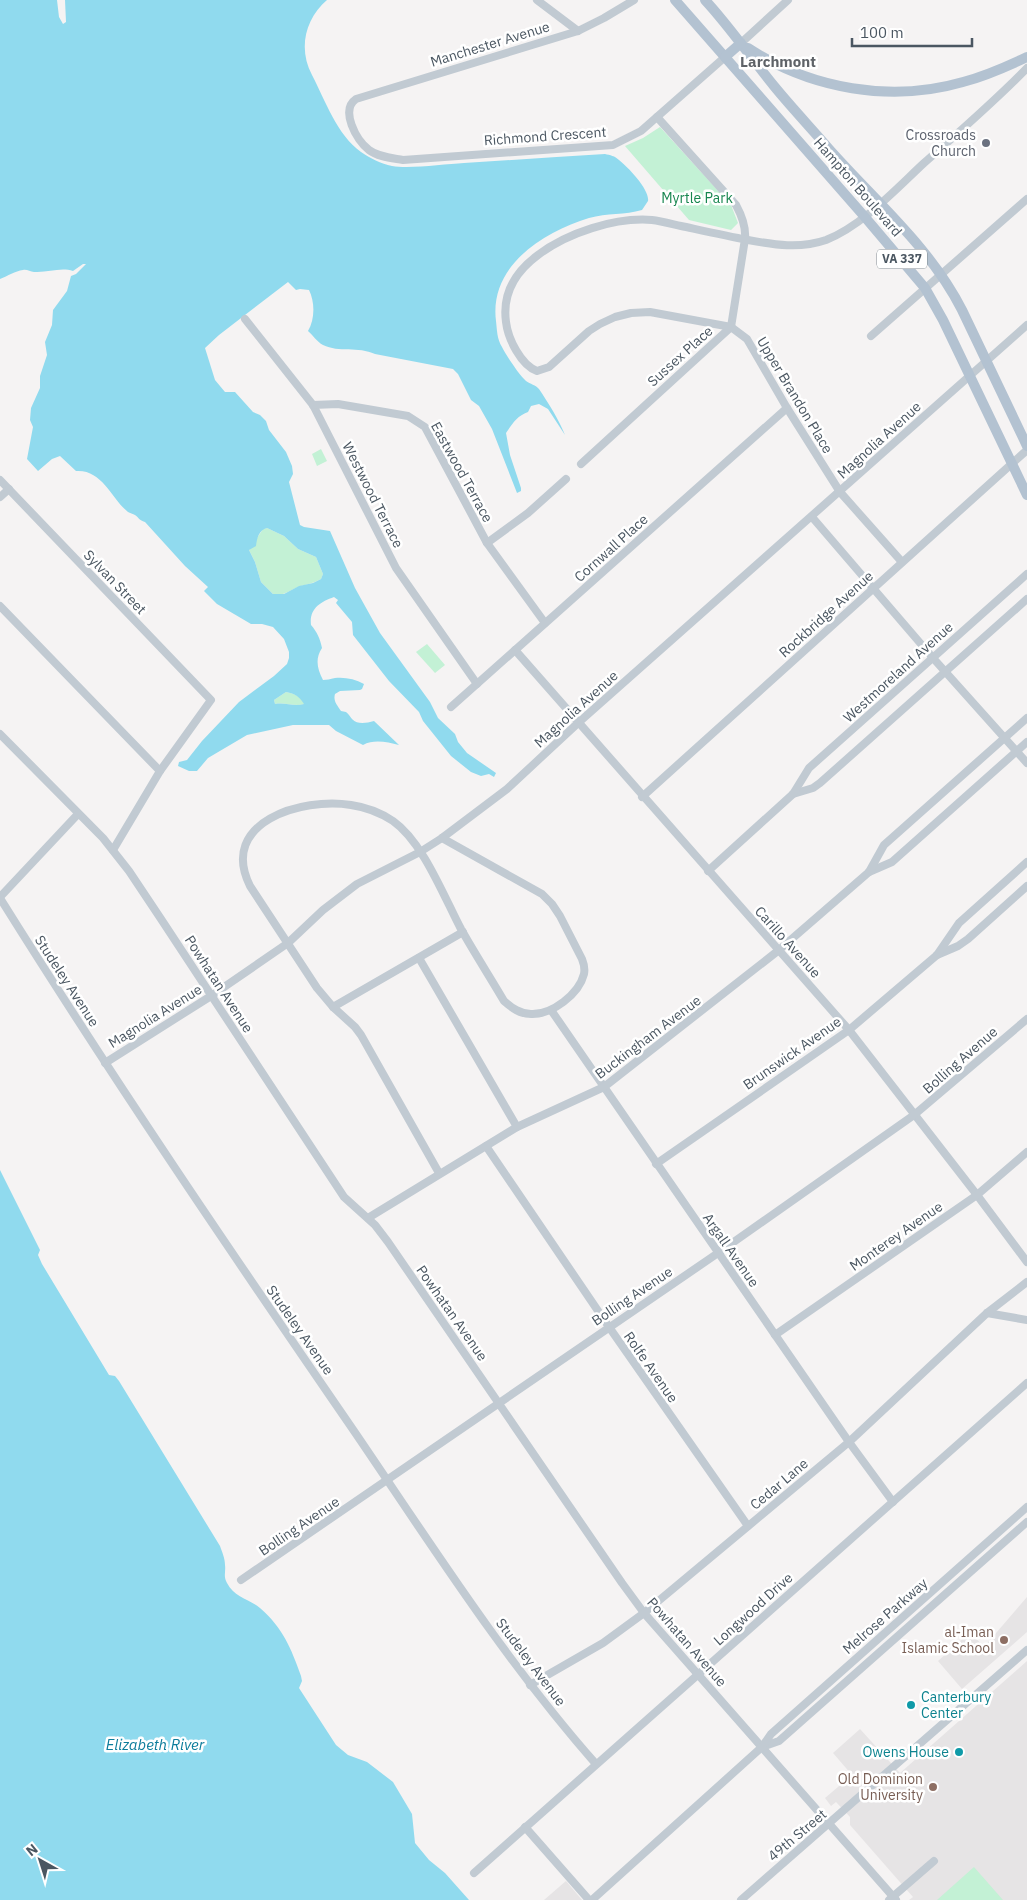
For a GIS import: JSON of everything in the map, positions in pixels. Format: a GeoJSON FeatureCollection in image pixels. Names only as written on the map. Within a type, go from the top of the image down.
{"type":"FeatureCollection","features":[{"type":"Feature","properties":{"kind":"main road","name":"Hampton Boulevard"},"geometry":{"type":"LineString","coordinates":[[675,0],[925,288],[943,320],[1027,496]]}},
{"type":"Feature","properties":{"kind":"main road","name":"Hampton Boulevard"},"geometry":{"type":"LineString","coordinates":[[705,0],[771,83],[852,176],[881,202],[941,274],[952,290],[1027,446]]}},
{"type":"Feature","properties":{"kind":"main road","name":"Richmond Crescent"},"geometry":{"type":"LineString","coordinates":[[725,57],[741,44]]}},
{"type":"Feature","properties":{"kind":"main road"},"geometry":{"type":"LineString","coordinates":[[741,44],[761,57],[809,78],[842,87],[872,91],[930,89],[962,83],[999,70],[1027,57]]}},
{"type":"Feature","properties":{"kind":"main road"},"geometry":{"type":"LineString","coordinates":[[771,83],[776,74],[787,69]]}},
{"type":"Feature","properties":{"kind":"street"},"geometry":{"type":"LineString","coordinates":[[537,0],[578,31]]}},
{"type":"Feature","properties":{"kind":"street","name":"Manchester Avenue"},"geometry":{"type":"LineString","coordinates":[[350,104],[364,96],[578,31],[634,0]]}},
{"type":"Feature","properties":{"kind":"street"},"geometry":{"type":"LineString","coordinates":[[741,44],[788,0]]}},
{"type":"Feature","properties":{"kind":"street","name":"Richmond Crescent"},"geometry":{"type":"LineString","coordinates":[[350,104],[348,109],[352,123],[364,146],[376,154],[403,160],[603,147],[614,145],[641,131],[725,57]]}},
{"type":"Feature","properties":{"kind":"street"},"geometry":{"type":"LineString","coordinates":[[657,117],[736,205],[744,224],[745,240],[792,246],[812,244],[840,233],[864,216],[1027,68]]}},
{"type":"Feature","properties":{"kind":"street"},"geometry":{"type":"LineString","coordinates":[[871,336],[1027,199]]}},
{"type":"Feature","properties":{"kind":"street","name":"Upper Brandon Place"},"geometry":{"type":"LineString","coordinates":[[745,240],[652,220],[611,224],[593,228],[557,243],[541,252],[519,271],[507,295],[504,310],[510,340],[527,365],[537,371],[543,370],[600,324],[615,317],[631,313],[650,312],[730,327],[747,340],[840,492],[902,562]]}},
{"type":"Feature","properties":{"kind":"street","name":"Sussex Place"},"geometry":{"type":"LineString","coordinates":[[581,464],[730,327],[745,240]]}},
{"type":"Feature","properties":{"kind":"street","name":"Westwood Terrace"},"geometry":{"type":"LineString","coordinates":[[245,319],[314,405],[396,568],[477,684]]}},
{"type":"Feature","properties":{"kind":"street","name":"Magnolia Avenue"},"geometry":{"type":"LineString","coordinates":[[105,1063],[211,996],[288,943],[323,910],[357,884],[420,852],[442,838],[507,788],[1027,325]]}},
{"type":"Feature","properties":{"kind":"street","name":"Eastwood Terrace"},"geometry":{"type":"LineString","coordinates":[[314,405],[338,404],[408,416],[417,420],[425,427],[487,543],[545,623]]}},
{"type":"Feature","properties":{"kind":"street","name":"Cornwall Place"},"geometry":{"type":"LineString","coordinates":[[451,708],[787,408]]}},
{"type":"Feature","properties":{"kind":"street","name":"Rockbridge Avenue"},"geometry":{"type":"LineString","coordinates":[[642,797],[1027,450]]}},
{"type":"Feature","properties":{"kind":"street"},"geometry":{"type":"LineString","coordinates":[[487,543],[528,513],[566,479]]}},
{"type":"Feature","properties":{"kind":"street","name":"Sylvan Street"},"geometry":{"type":"LineString","coordinates":[[0,480],[211,700],[160,771]]}},
{"type":"Feature","properties":{"kind":"street"},"geometry":{"type":"LineString","coordinates":[[0,498],[9,489]]}},
{"type":"Feature","properties":{"kind":"street"},"geometry":{"type":"LineString","coordinates":[[812,517],[933,658],[1027,762]]}},
{"type":"Feature","properties":{"kind":"street","name":"Westmoreland Avenue"},"geometry":{"type":"LineString","coordinates":[[708,871],[793,794],[809,768],[1027,574]]}},
{"type":"Feature","properties":{"kind":"street","name":"Westmoreland Avenue"},"geometry":{"type":"LineString","coordinates":[[793,794],[820,783],[1027,599]]}},
{"type":"Feature","properties":{"kind":"street"},"geometry":{"type":"LineString","coordinates":[[0,606],[160,771],[113,850]]}},
{"type":"Feature","properties":{"kind":"street","name":"Carillo Avenue"},"geometry":{"type":"LineString","coordinates":[[515,650],[642,797],[780,950],[849,1030],[1027,1262]]}},
{"type":"Feature","properties":{"kind":"street","name":"Buckingham Avenue"},"geometry":{"type":"LineString","coordinates":[[869,872],[884,845],[1027,718]]}},
{"type":"Feature","properties":{"kind":"street","name":"Powhatan Avenue"},"geometry":{"type":"LineString","coordinates":[[0,734],[113,850],[344,1197],[368,1218],[388,1242],[622,1583],[644,1612],[893,1899]]}},
{"type":"Feature","properties":{"kind":"street","name":"Buckingham Avenue"},"geometry":{"type":"LineString","coordinates":[[368,1218],[517,1127],[604,1087],[780,950],[869,872],[892,862],[1027,742]]}},
{"type":"Feature","properties":{"kind":"street"},"geometry":{"type":"LineString","coordinates":[[440,1173],[361,1036],[352,1023],[333,1007],[317,988],[250,886],[243,867],[243,851],[251,835],[265,821],[294,808],[311,804],[350,804],[378,813],[409,835],[504,1001],[522,1013],[533,1014],[551,1010],[572,995],[584,974],[582,959],[552,904],[542,894],[442,838]]}},
{"type":"Feature","properties":{"kind":"street"},"geometry":{"type":"LineString","coordinates":[[0,897],[78,814]]}},
{"type":"Feature","properties":{"kind":"street","name":"Brunswick Avenue"},"geometry":{"type":"LineString","coordinates":[[656,1164],[849,1030],[937,954],[959,923],[1027,862]]}},
{"type":"Feature","properties":{"kind":"street","name":"Brunswick Avenue"},"geometry":{"type":"LineString","coordinates":[[937,954],[958,946],[968,939],[1027,886]]}},
{"type":"Feature","properties":{"kind":"street","name":"Studeley Avenue"},"geometry":{"type":"LineString","coordinates":[[0,897],[105,1063],[221,1238],[387,1480],[530,1685],[596,1764]]}},
{"type":"Feature","properties":{"kind":"street"},"geometry":{"type":"LineString","coordinates":[[333,1007],[463,932]]}},
{"type":"Feature","properties":{"kind":"street"},"geometry":{"type":"LineString","coordinates":[[419,958],[517,1127]]}},
{"type":"Feature","properties":{"kind":"street","name":"Argall Avenue"},"geometry":{"type":"LineString","coordinates":[[551,1010],[849,1442],[893,1502]]}},
{"type":"Feature","properties":{"kind":"street","name":"Bolling Avenue"},"geometry":{"type":"LineString","coordinates":[[241,1580],[718,1253],[914,1115],[1027,1018]]}},
{"type":"Feature","properties":{"kind":"street","name":"Rolfe Avenue"},"geometry":{"type":"LineString","coordinates":[[486,1146],[609,1328],[748,1526]]}},
{"type":"Feature","properties":{"kind":"street","name":"Monterey Avenue"},"geometry":{"type":"LineString","coordinates":[[775,1335],[977,1195],[1027,1152]]}},
{"type":"Feature","properties":{"kind":"street","name":"Cedar Lane"},"geometry":{"type":"LineString","coordinates":[[530,1685],[603,1643],[644,1612],[849,1442],[987,1313],[1027,1282]]}},
{"type":"Feature","properties":{"kind":"street"},"geometry":{"type":"LineString","coordinates":[[987,1313],[1027,1320]]}},
{"type":"Feature","properties":{"kind":"street","name":"Longwood Drive"},"geometry":{"type":"LineString","coordinates":[[474,1873],[1027,1383]]}},
{"type":"Feature","properties":{"kind":"street","name":"Melrose Parkway"},"geometry":{"type":"LineString","coordinates":[[591,1900],[762,1747],[771,1734],[1027,1507]]}},
{"type":"Feature","properties":{"kind":"street","name":"Melrose Parkway"},"geometry":{"type":"LineString","coordinates":[[762,1747],[778,1741],[1027,1522]]}},
{"type":"Feature","properties":{"kind":"street","name":"49th Street"},"geometry":{"type":"LineString","coordinates":[[740,1900],[1027,1650]]}},
{"type":"Feature","properties":{"kind":"street"},"geometry":{"type":"LineString","coordinates":[[525,1827],[591,1900]]}},
{"type":"Feature","properties":{"kind":"street"},"geometry":{"type":"LineString","coordinates":[[893,1899],[934,1861]]}},
{"type":"Feature","properties":{"kind":"shaded area","name":"al-Iman Islamic School"},"geometry":{"type":"Polygon","coordinates":[[[1027,1597],[1027,1632],[962,1689],[938,1661],[970,1632],[984,1647],[1027,1597]]]}},
{"type":"Feature","properties":{"kind":"shaded area","name":"Old Dominion University"},"geometry":{"type":"Polygon","coordinates":[[[1027,1661],[1027,1900],[909,1900],[913,1897],[850,1825],[850,1817],[836,1802],[831,1806],[825,1798],[852,1775],[833,1753],[860,1729],[900,1773],[1027,1661]]]}},
{"type":"Feature","properties":{"kind":"shaded area"},"geometry":{"type":"Polygon","coordinates":[[[566,1881],[582,1900],[544,1900],[566,1881]]]}},
{"type":"Feature","properties":{"kind":"green space","name":"Myrtle Park"},"geometry":{"type":"Polygon","coordinates":[[[660,127],[731,205],[738,223],[731,230],[689,220],[625,146],[643,138],[660,127]]]}},
{"type":"Feature","properties":{"kind":"green space"},"geometry":{"type":"Polygon","coordinates":[[[321,449],[327,461],[317,466],[312,454],[321,449]]]}},
{"type":"Feature","properties":{"kind":"green space"},"geometry":{"type":"Polygon","coordinates":[[[267,528],[284,536],[298,549],[316,557],[323,574],[321,579],[297,587],[284,594],[273,594],[261,582],[249,550],[263,529],[267,528]]]}},
{"type":"Feature","properties":{"kind":"green space"},"geometry":{"type":"Polygon","coordinates":[[[427,644],[445,665],[435,673],[416,652],[427,644]]]}},
{"type":"Feature","properties":{"kind":"green space"},"geometry":{"type":"Polygon","coordinates":[[[286,692],[297,696],[305,704],[275,704],[274,700],[286,692]]]}},
{"type":"Feature","properties":{"kind":"green space"},"geometry":{"type":"Polygon","coordinates":[[[974,1867],[1003,1900],[937,1900],[974,1867]]]}},
{"type":"Feature","properties":{"kind":"water"},"geometry":{"type":"Polygon","coordinates":[[[0,0],[57,0],[59,17],[63,24],[66,22],[65,0],[327,0],[313,16],[309,25],[306,35],[305,55],[338,127],[353,145],[368,156],[388,165],[408,167],[605,154],[616,158],[628,168],[638,179],[648,196],[648,201],[642,210],[589,218],[554,232],[523,254],[510,268],[501,284],[496,301],[496,321],[500,344],[523,378],[539,389],[565,435],[548,409],[539,404],[531,406],[528,412],[513,423],[506,433],[510,455],[521,488],[521,491],[517,493],[492,429],[479,406],[471,400],[458,374],[453,369],[362,350],[335,349],[323,345],[308,331],[312,321],[313,310],[309,290],[296,290],[288,282],[205,348],[215,380],[225,392],[235,392],[253,412],[260,415],[266,421],[269,430],[286,452],[292,466],[293,474],[289,482],[300,525],[330,531],[355,588],[380,633],[430,702],[438,718],[455,734],[458,742],[467,753],[496,773],[494,777],[489,774],[481,776],[471,772],[451,756],[423,721],[419,712],[389,681],[353,635],[352,622],[336,603],[338,600],[334,597],[316,607],[311,619],[311,625],[318,635],[322,648],[318,660],[321,676],[323,680],[346,678],[364,684],[360,690],[340,691],[335,694],[337,705],[341,711],[346,712],[359,723],[374,721],[399,745],[376,742],[363,745],[336,731],[329,725],[293,725],[247,735],[208,758],[197,771],[189,771],[178,766],[179,762],[187,760],[202,741],[239,702],[287,664],[289,652],[284,639],[273,627],[251,624],[217,604],[204,591],[208,587],[185,566],[145,522],[128,512],[99,479],[85,472],[76,471],[60,456],[52,459],[38,471],[27,459],[33,427],[30,420],[31,408],[40,388],[40,376],[47,355],[45,342],[52,325],[53,310],[67,291],[71,276],[76,274],[86,264],[73,271],[34,272],[23,270],[0,279],[0,0]],[[267,528],[260,532],[256,546],[249,550],[261,582],[273,594],[284,594],[299,586],[321,579],[323,574],[316,557],[298,549],[284,536],[267,528]],[[286,692],[274,700],[275,704],[304,704],[296,696],[286,692]]]}},
{"type":"Feature","properties":{"kind":"water","name":"Elizabeth River"},"geometry":{"type":"Polygon","coordinates":[[[0,1170],[40,1250],[38,1255],[42,1264],[109,1375],[115,1376],[119,1381],[220,1546],[224,1560],[225,1578],[230,1588],[260,1608],[275,1623],[290,1647],[301,1676],[302,1681],[299,1688],[336,1745],[348,1755],[367,1762],[393,1782],[412,1814],[415,1843],[429,1860],[445,1873],[469,1900],[0,1900],[0,1170]]]}},
{"type":"Feature","properties":{"kind":"place","name":"Crossroads Church"},"geometry":{"type":"Point","coordinates":[986,143]}},
{"type":"Feature","properties":{"kind":"place","name":"al-Iman Islamic School"},"geometry":{"type":"Point","coordinates":[1004,1640]}},
{"type":"Feature","properties":{"kind":"place","name":"Canterbury Center"},"geometry":{"type":"Point","coordinates":[911,1705]}},
{"type":"Feature","properties":{"kind":"place","name":"Owens House"},"geometry":{"type":"Point","coordinates":[959,1752]}},
{"type":"Feature","properties":{"kind":"place","name":"Old Dominion University"},"geometry":{"type":"Point","coordinates":[933,1787]}},
{"type":"Feature","properties":{"kind":"district","name":"Larchmont"},"geometry":{"type":"Point","coordinates":[778,62]}}]}
